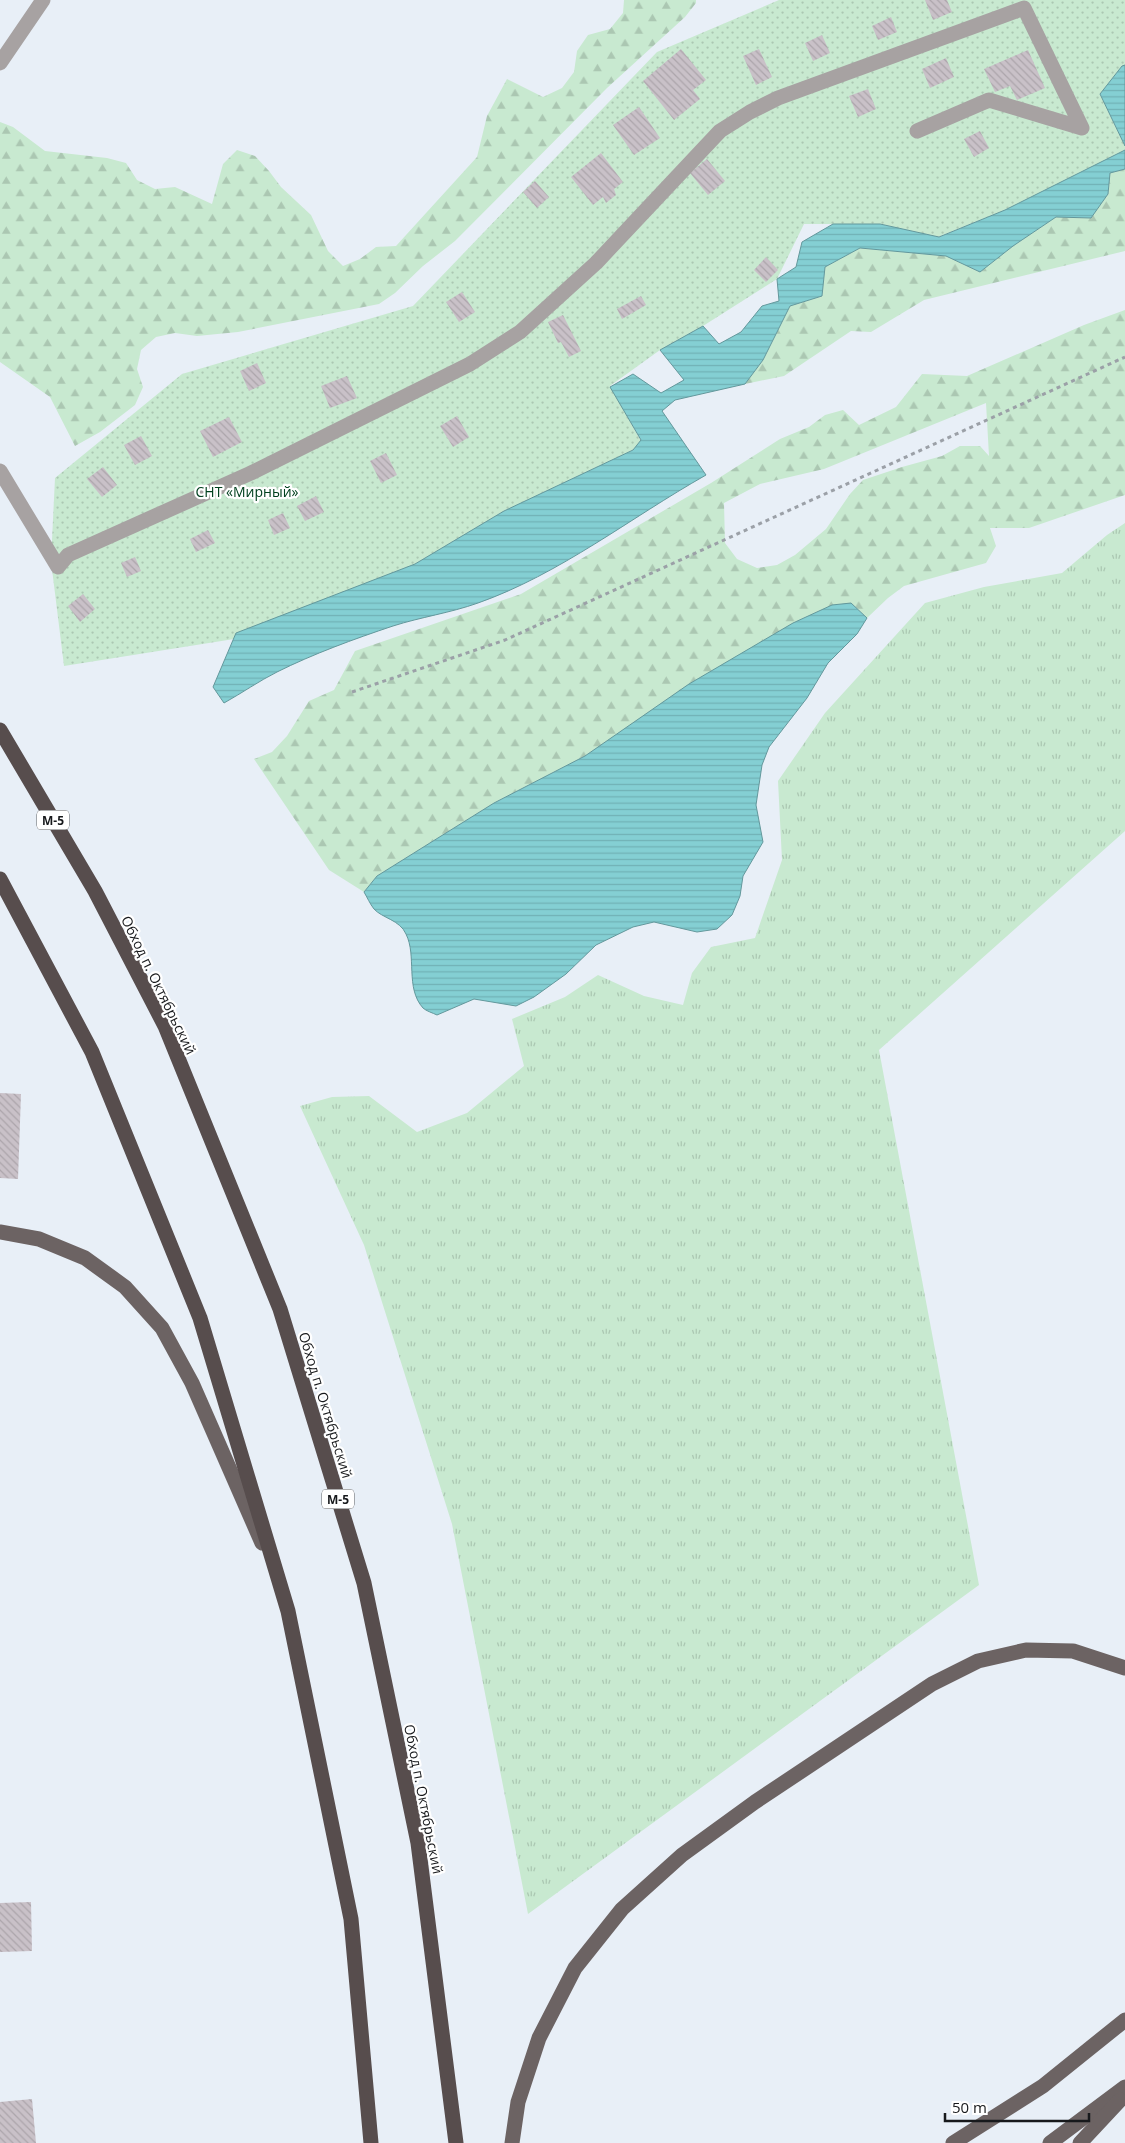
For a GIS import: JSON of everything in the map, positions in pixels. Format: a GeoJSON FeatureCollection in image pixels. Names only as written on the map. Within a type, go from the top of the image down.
{"type":"FeatureCollection","features":[{"type":"Feature","properties":{"kind":"highway","name":"Обход п. Октябрьский"},"geometry":{"type":"LineString","coordinates":[[0,730],[95,891],[165,1026],[280,1309],[364,1583],[418,1843],[456,2143]]}},
{"type":"Feature","properties":{"kind":"highway"},"geometry":{"type":"LineString","coordinates":[[0,878],[92,1052],[200,1318],[280,1582],[288,1611],[351,1919],[371,2143]]}},
{"type":"Feature","properties":{"kind":"main road"},"geometry":{"type":"LineString","coordinates":[[0,1232],[39,1239],[85,1258],[125,1287],[162,1328],[192,1383],[280,1582]]}},
{"type":"Feature","properties":{"kind":"main road"},"geometry":{"type":"LineString","coordinates":[[512,2143],[518,2102],[539,2038],[575,1968],[622,1909],[682,1855],[755,1802],[932,1684],[978,1661],[1026,1650],[1073,1651],[1125,1668]]}},
{"type":"Feature","properties":{"kind":"main road"},"geometry":{"type":"LineString","coordinates":[[953,2143],[1043,2086],[1125,2020]]}},
{"type":"Feature","properties":{"kind":"main road"},"geometry":{"type":"LineString","coordinates":[[1050,2143],[1125,2087]]}},
{"type":"Feature","properties":{"kind":"main road"},"geometry":{"type":"LineString","coordinates":[[1080,2143],[1125,2094]]}},
{"type":"Feature","properties":{"kind":"street"},"geometry":{"type":"LineString","coordinates":[[0,63],[43,0]]}},
{"type":"Feature","properties":{"kind":"street"},"geometry":{"type":"LineString","coordinates":[[0,471],[58,567],[68,555],[251,473],[470,364],[520,332],[596,264],[720,131],[750,112],[778,98],[1024,8],[1082,128],[989,100],[917,131]]}},
{"type":"Feature","properties":{"kind":"path"},"geometry":{"type":"LineString","coordinates":[[352,692],[505,640],[1125,358]]}},
{"type":"Feature","properties":{"kind":"green space"},"geometry":{"type":"Polygon","coordinates":[[[624,0],[696,0],[696,3],[685,17],[607,88],[455,241],[423,266],[395,293],[379,304],[238,332],[197,336],[175,333],[156,337],[141,350],[137,369],[143,387],[135,405],[100,432],[75,446],[50,397],[0,362],[0,122],[13,127],[45,151],[107,158],[126,163],[137,180],[155,189],[175,187],[212,204],[223,164],[237,150],[255,156],[281,187],[311,215],[328,251],[343,266],[360,259],[376,247],[396,246],[477,157],[487,116],[507,79],[543,97],[562,88],[574,72],[577,51],[588,35],[610,29],[623,13],[624,0]]]}},
{"type":"Feature","properties":{"kind":"green space","name":"СНТ «Мирный»"},"geometry":{"type":"Polygon","coordinates":[[[779,0],[1125,0],[1125,65],[1122,66],[1100,94],[1125,146],[1125,150],[1005,210],[938,237],[880,224],[804,224],[777,279],[703,326],[660,350],[610,386],[641,441],[633,450],[504,511],[415,564],[234,639],[64,666],[51,561],[55,478],[182,374],[413,306],[657,52],[779,0]]]}},
{"type":"Feature","properties":{"kind":"green space"},"geometry":{"type":"Polygon","coordinates":[[[1125,169],[1125,251],[924,300],[871,332],[851,331],[784,376],[745,384],[763,360],[790,306],[822,296],[825,267],[860,248],[946,256],[980,272],[1013,246],[1056,217],[1091,218],[1108,194],[1110,173],[1125,169]]]}},
{"type":"Feature","properties":{"kind":"green space"},"geometry":{"type":"Polygon","coordinates":[[[1125,310],[1125,495],[1029,528],[990,528],[996,546],[986,563],[904,586],[867,618],[851,603],[585,756],[494,803],[377,876],[364,892],[329,870],[254,759],[272,752],[287,736],[309,701],[334,690],[355,651],[521,594],[711,483],[780,439],[809,427],[825,415],[843,410],[859,425],[896,407],[922,374],[967,376],[1084,325],[1125,310]],[[986,403],[824,469],[760,484],[724,503],[725,543],[737,559],[757,568],[777,565],[795,555],[826,529],[850,494],[863,480],[942,456],[960,446],[980,446],[989,456],[986,403]]]}},
{"type":"Feature","properties":{"kind":"green space"},"geometry":{"type":"Polygon","coordinates":[[[1125,523],[1125,831],[879,1050],[979,1585],[528,1914],[452,1524],[364,1245],[300,1106],[332,1097],[369,1096],[417,1132],[467,1113],[524,1066],[512,1019],[565,997],[598,975],[644,996],[683,1005],[692,973],[711,947],[755,938],[782,860],[778,781],[825,713],[925,603],[984,587],[1062,573],[1107,535],[1125,523]]]}},
{"type":"Feature","properties":{"kind":"water"},"geometry":{"type":"Polygon","coordinates":[[[1125,65],[1125,146],[1100,94],[1122,66],[1125,65]]]}},
{"type":"Feature","properties":{"kind":"water"},"geometry":{"type":"Polygon","coordinates":[[[1125,150],[1125,169],[1110,173],[1108,194],[1091,218],[1056,217],[1013,246],[980,272],[946,256],[860,248],[825,267],[822,296],[790,306],[763,360],[745,384],[675,400],[662,411],[706,475],[566,561],[538,577],[478,603],[393,626],[319,653],[270,676],[224,703],[213,687],[236,633],[415,564],[504,511],[633,450],[641,440],[610,387],[633,374],[661,393],[684,380],[660,350],[703,326],[719,344],[741,332],[762,306],[779,301],[777,279],[796,267],[802,242],[833,224],[880,224],[939,237],[1005,210],[1125,150]]]}},
{"type":"Feature","properties":{"kind":"water"},"geometry":{"type":"Polygon","coordinates":[[[851,603],[867,618],[857,634],[828,663],[807,698],[769,747],[762,765],[756,805],[763,842],[743,876],[740,896],[732,915],[717,929],[697,932],[654,922],[633,927],[596,945],[566,974],[534,997],[516,1006],[474,999],[437,1015],[423,1008],[414,991],[411,952],[406,934],[400,925],[374,909],[364,892],[377,876],[494,803],[585,756],[689,684],[793,623],[832,605],[851,603]]]}},
{"type":"Feature","properties":{"kind":"building"},"geometry":{"type":"Polygon","coordinates":[[[925,0],[947,0],[952,12],[933,20],[925,0]]]}},
{"type":"Feature","properties":{"kind":"building"},"geometry":{"type":"Polygon","coordinates":[[[891,17],[897,32],[878,40],[872,26],[891,17]]]}},
{"type":"Feature","properties":{"kind":"building"},"geometry":{"type":"Polygon","coordinates":[[[822,35],[830,53],[813,61],[805,43],[822,35]]]}},
{"type":"Feature","properties":{"kind":"building"},"geometry":{"type":"Polygon","coordinates":[[[681,49],[706,80],[693,90],[700,99],[674,120],[643,81],[681,49]]]}},
{"type":"Feature","properties":{"kind":"building"},"geometry":{"type":"Polygon","coordinates":[[[759,49],[772,77],[756,85],[743,56],[759,49]]]}},
{"type":"Feature","properties":{"kind":"building"},"geometry":{"type":"Polygon","coordinates":[[[1028,50],[1045,88],[1017,100],[1010,86],[995,92],[984,69],[1028,50]]]}},
{"type":"Feature","properties":{"kind":"building"},"geometry":{"type":"Polygon","coordinates":[[[946,58],[954,77],[930,88],[922,69],[946,58]]]}},
{"type":"Feature","properties":{"kind":"building"},"geometry":{"type":"Polygon","coordinates":[[[868,89],[876,109],[858,117],[849,96],[868,89]]]}},
{"type":"Feature","properties":{"kind":"building"},"geometry":{"type":"Polygon","coordinates":[[[639,107],[660,138],[634,155],[613,125],[639,107]]]}},
{"type":"Feature","properties":{"kind":"building"},"geometry":{"type":"Polygon","coordinates":[[[980,131],[989,148],[974,157],[964,139],[980,131]]]}},
{"type":"Feature","properties":{"kind":"building"},"geometry":{"type":"Polygon","coordinates":[[[601,153],[623,182],[614,189],[616,195],[606,203],[603,197],[593,205],[571,177],[601,153]]]}},
{"type":"Feature","properties":{"kind":"building"},"geometry":{"type":"Polygon","coordinates":[[[707,159],[725,181],[708,195],[690,173],[707,159]]]}},
{"type":"Feature","properties":{"kind":"building"},"geometry":{"type":"Polygon","coordinates":[[[535,181],[549,197],[537,208],[523,192],[535,181]]]}},
{"type":"Feature","properties":{"kind":"building"},"geometry":{"type":"Polygon","coordinates":[[[766,257],[778,270],[766,282],[754,270],[766,257]]]}},
{"type":"Feature","properties":{"kind":"building"},"geometry":{"type":"Polygon","coordinates":[[[462,292],[475,312],[459,322],[446,302],[462,292]]]}},
{"type":"Feature","properties":{"kind":"building"},"geometry":{"type":"Polygon","coordinates":[[[641,296],[646,305],[622,319],[617,309],[641,296]]]}},
{"type":"Feature","properties":{"kind":"building"},"geometry":{"type":"Polygon","coordinates":[[[563,315],[581,351],[569,357],[561,342],[558,343],[548,322],[563,315]]]}},
{"type":"Feature","properties":{"kind":"building"},"geometry":{"type":"Polygon","coordinates":[[[257,363],[266,383],[249,391],[240,371],[257,363]]]}},
{"type":"Feature","properties":{"kind":"building"},"geometry":{"type":"Polygon","coordinates":[[[347,376],[357,398],[330,408],[321,386],[347,376]]]}},
{"type":"Feature","properties":{"kind":"building"},"geometry":{"type":"Polygon","coordinates":[[[457,416],[469,437],[453,447],[440,426],[457,416]]]}},
{"type":"Feature","properties":{"kind":"building"},"geometry":{"type":"Polygon","coordinates":[[[229,417],[242,442],[213,457],[200,431],[229,417]]]}},
{"type":"Feature","properties":{"kind":"building"},"geometry":{"type":"Polygon","coordinates":[[[141,436],[152,456],[135,465],[124,445],[141,436]]]}},
{"type":"Feature","properties":{"kind":"building"},"geometry":{"type":"Polygon","coordinates":[[[386,453],[397,475],[381,483],[370,461],[386,453]]]}},
{"type":"Feature","properties":{"kind":"building"},"geometry":{"type":"Polygon","coordinates":[[[103,467],[117,485],[102,497],[87,479],[103,467]]]}},
{"type":"Feature","properties":{"kind":"building"},"geometry":{"type":"Polygon","coordinates":[[[316,496],[324,512],[305,521],[297,506],[316,496]]]}},
{"type":"Feature","properties":{"kind":"building"},"geometry":{"type":"Polygon","coordinates":[[[283,513],[290,528],[274,535],[268,520],[283,513]]]}},
{"type":"Feature","properties":{"kind":"building"},"geometry":{"type":"Polygon","coordinates":[[[208,530],[215,543],[196,552],[190,539],[208,530]]]}},
{"type":"Feature","properties":{"kind":"building"},"geometry":{"type":"Polygon","coordinates":[[[135,557],[141,571],[127,577],[121,563],[135,557]]]}},
{"type":"Feature","properties":{"kind":"building"},"geometry":{"type":"Polygon","coordinates":[[[83,594],[95,609],[80,622],[68,606],[83,594]]]}},
{"type":"Feature","properties":{"kind":"building"},"geometry":{"type":"Polygon","coordinates":[[[0,1093],[21,1094],[18,1179],[0,1178],[0,1093]]]}},
{"type":"Feature","properties":{"kind":"building"},"geometry":{"type":"Polygon","coordinates":[[[31,1902],[32,1951],[0,1952],[0,1903],[31,1902]]]}},
{"type":"Feature","properties":{"kind":"building"},"geometry":{"type":"Polygon","coordinates":[[[32,2099],[36,2143],[0,2143],[0,2102],[32,2099]]]}}]}
